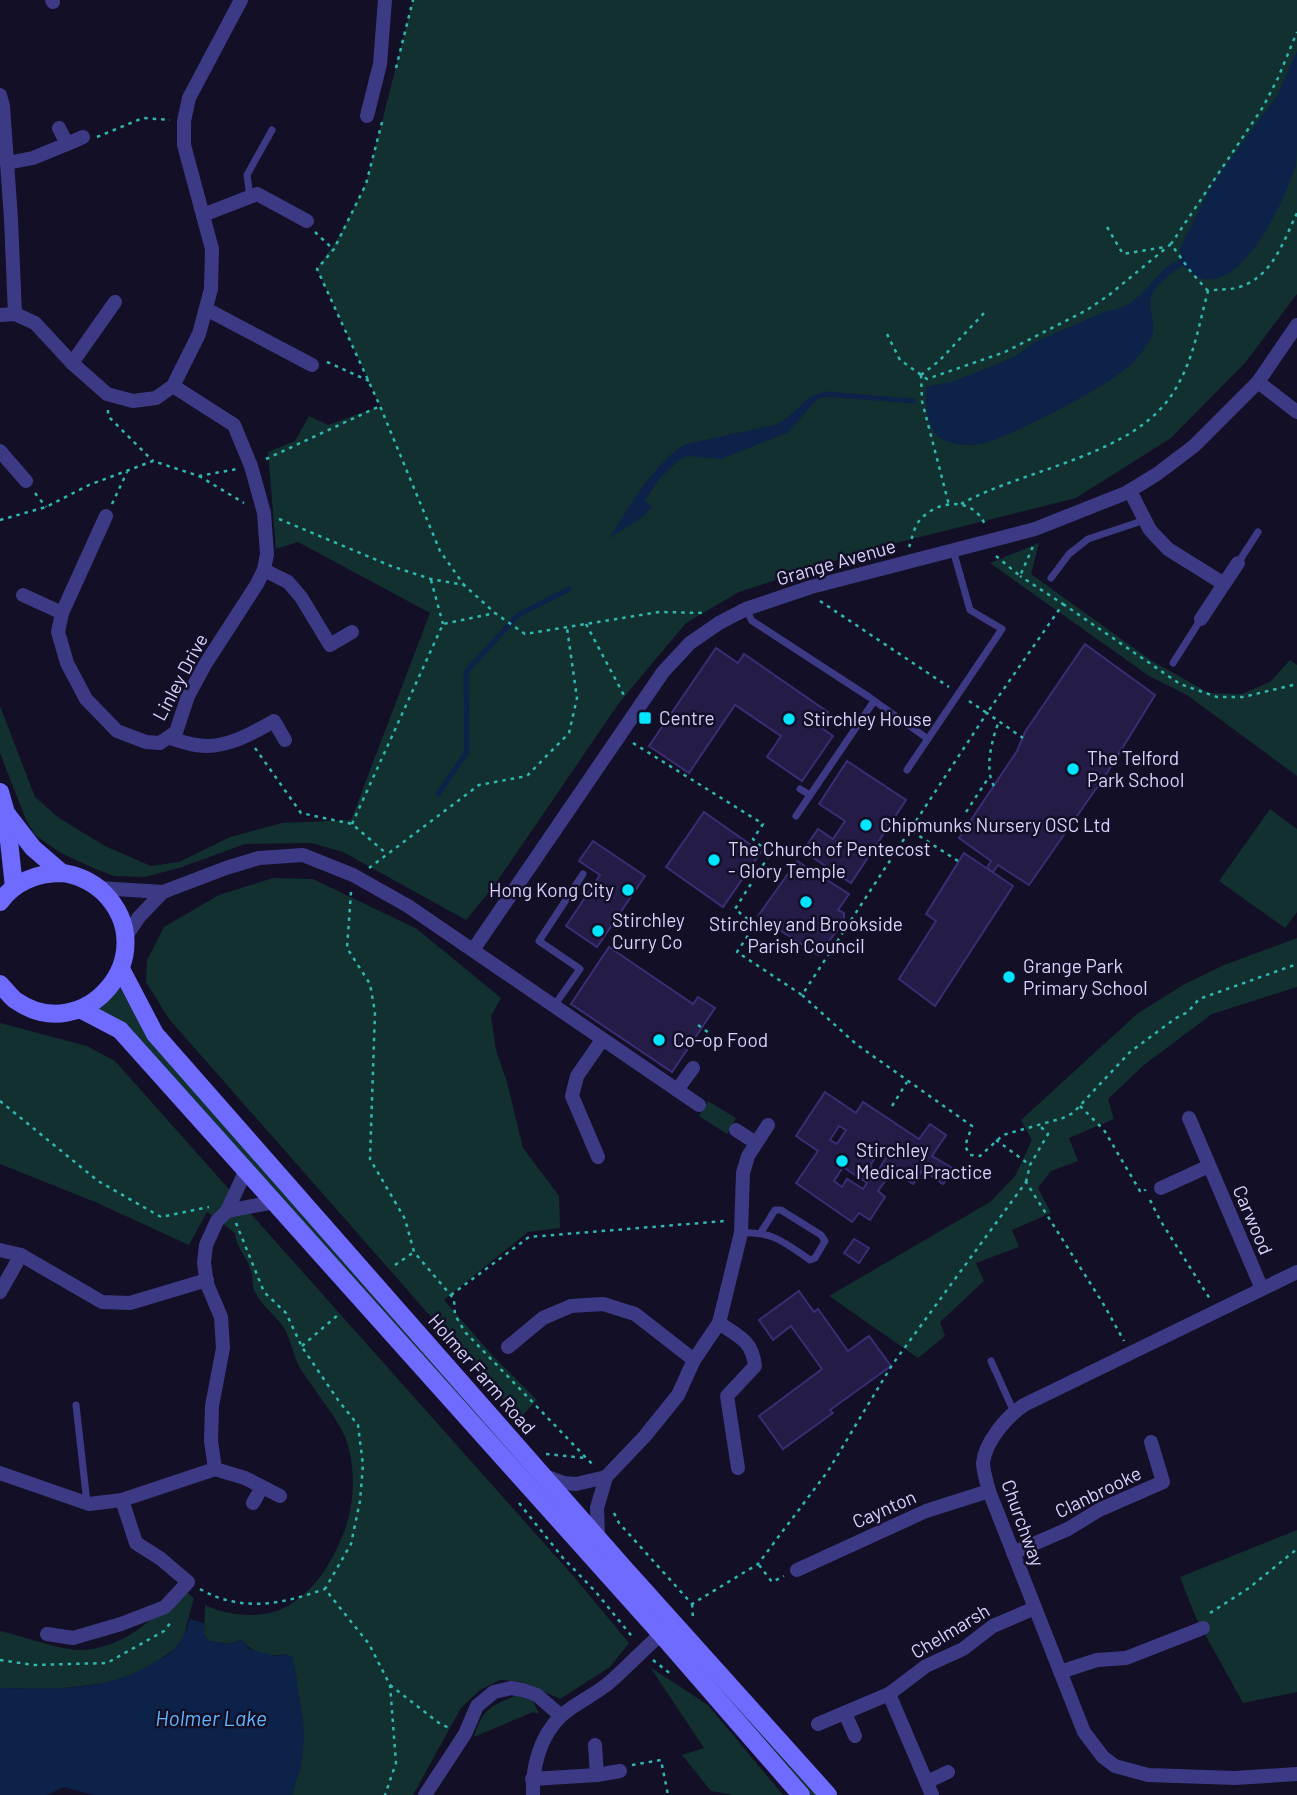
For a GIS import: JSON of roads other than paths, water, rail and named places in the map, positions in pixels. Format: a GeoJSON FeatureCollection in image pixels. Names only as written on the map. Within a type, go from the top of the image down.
{"type":"FeatureCollection","features":[{"type":"Feature","properties":{"kind":"street"},"geometry":{"type":"LineString","coordinates":[[0,95],[7,163],[7,315],[35,323],[72,363],[107,394],[133,401],[156,398],[173,386],[199,334],[211,289],[212,249],[184,145],[184,121],[189,98],[241,0]]}},
{"type":"Feature","properties":{"kind":"street"},"geometry":{"type":"LineString","coordinates":[[368,116],[380,64],[385,0]]}},
{"type":"Feature","properties":{"kind":"street"},"geometry":{"type":"LineString","coordinates":[[59,128],[67,144]]}},
{"type":"Feature","properties":{"kind":"street"},"geometry":{"type":"LineString","coordinates":[[7,163],[33,158],[83,137]]}},
{"type":"Feature","properties":{"kind":"street"},"geometry":{"type":"LineString","coordinates":[[203,215],[257,194],[307,221]]}},
{"type":"Feature","properties":{"kind":"street"},"geometry":{"type":"LineString","coordinates":[[72,363],[115,302]]}},
{"type":"Feature","properties":{"kind":"street"},"geometry":{"type":"LineString","coordinates":[[206,309],[312,365]]}},
{"type":"Feature","properties":{"kind":"street","name":"Grange Avenue"},"geometry":{"type":"LineString","coordinates":[[473,950],[663,672],[690,643],[746,609],[811,587],[1035,528],[1130,491],[1194,446],[1258,382],[1297,325]]}},
{"type":"Feature","properties":{"kind":"street"},"geometry":{"type":"LineString","coordinates":[[1258,382],[1297,412]]}},
{"type":"Feature","properties":{"kind":"street","name":"Linley Drive"},"geometry":{"type":"LineString","coordinates":[[106,516],[62,613],[58,632],[67,663],[86,699],[117,731],[146,742],[160,743],[176,732],[188,696],[264,570],[267,554],[264,513],[251,467],[234,425],[173,386]]}},
{"type":"Feature","properties":{"kind":"street"},"geometry":{"type":"LineString","coordinates":[[0,451],[26,481]]}},
{"type":"Feature","properties":{"kind":"street"},"geometry":{"type":"LineString","coordinates":[[1130,491],[1150,530],[1168,549],[1224,584]]}},
{"type":"Feature","properties":{"kind":"street"},"geometry":{"type":"LineString","coordinates":[[1201,620],[1238,563]]}},
{"type":"Feature","properties":{"kind":"street"},"geometry":{"type":"LineString","coordinates":[[264,570],[288,582],[301,597],[330,645],[352,632]]}},
{"type":"Feature","properties":{"kind":"street"},"geometry":{"type":"LineString","coordinates":[[23,595],[62,613]]}},
{"type":"Feature","properties":{"kind":"street"},"geometry":{"type":"LineString","coordinates":[[169,738],[196,746],[218,745],[247,736],[274,721],[285,740]]}},
{"type":"Feature","properties":{"kind":"street"},"geometry":{"type":"LineString","coordinates":[[0,792],[6,813],[14,887]]}},
{"type":"Feature","properties":{"kind":"street"},"geometry":{"type":"LineString","coordinates":[[6,813],[33,848],[62,873]]}},
{"type":"Feature","properties":{"kind":"street"},"geometry":{"type":"LineString","coordinates":[[99,888],[163,892],[259,858],[303,855],[360,873],[699,1105]]}},
{"type":"Feature","properties":{"kind":"street"},"geometry":{"type":"LineString","coordinates":[[0,902],[14,887],[41,875],[62,873],[86,880],[99,888],[112,901],[126,936],[121,969],[111,986],[97,1000],[80,1009],[57,1013],[35,1010],[7,999],[0,984]]}},
{"type":"Feature","properties":{"kind":"street"},"geometry":{"type":"LineString","coordinates":[[126,936],[139,917],[163,892]]}},
{"type":"Feature","properties":{"kind":"street","name":"Holmer Farm Road"},"geometry":{"type":"LineString","coordinates":[[121,969],[155,1034],[543,1476],[828,1795]]}},
{"type":"Feature","properties":{"kind":"street","name":"Holmer Farm Road"},"geometry":{"type":"LineString","coordinates":[[80,1009],[120,1030],[802,1795]]}},
{"type":"Feature","properties":{"kind":"street"},"geometry":{"type":"LineString","coordinates":[[598,1157],[572,1096],[577,1076],[603,1040]]}},
{"type":"Feature","properties":{"kind":"street"},"geometry":{"type":"LineString","coordinates":[[677,1090],[693,1068]]}},
{"type":"Feature","properties":{"kind":"street","name":"Carwood"},"geometry":{"type":"LineString","coordinates":[[1189,1118],[1262,1289]]}},
{"type":"Feature","properties":{"kind":"street"},"geometry":{"type":"LineString","coordinates":[[543,1476],[576,1485],[601,1472],[645,1436],[678,1395],[694,1360],[719,1323],[741,1233],[743,1173],[756,1143],[768,1125]]}},
{"type":"Feature","properties":{"kind":"street"},"geometry":{"type":"LineString","coordinates":[[736,1130],[756,1143]]}},
{"type":"Feature","properties":{"kind":"street"},"geometry":{"type":"LineString","coordinates":[[1161,1188],[1209,1166]]}},
{"type":"Feature","properties":{"kind":"street"},"geometry":{"type":"LineString","coordinates":[[231,1216],[246,1170]]}},
{"type":"Feature","properties":{"kind":"street"},"geometry":{"type":"LineString","coordinates":[[215,1469],[211,1441],[212,1406],[223,1348],[221,1317],[206,1280],[206,1245],[217,1221],[274,1202]]}},
{"type":"Feature","properties":{"kind":"street"},"geometry":{"type":"LineString","coordinates":[[0,1250],[21,1255],[103,1302],[130,1303],[206,1280]]}},
{"type":"Feature","properties":{"kind":"street"},"geometry":{"type":"LineString","coordinates":[[0,1292],[21,1255]]}},
{"type":"Feature","properties":{"kind":"street","name":"Churchway"},"geometry":{"type":"LineString","coordinates":[[1297,1272],[1014,1412],[994,1436],[983,1463],[989,1491],[1034,1608],[1084,1732],[1098,1752],[1115,1766],[1148,1775],[1235,1778],[1297,1774]]}},
{"type":"Feature","properties":{"kind":"street"},"geometry":{"type":"LineString","coordinates":[[508,1347],[543,1318],[572,1306],[603,1304],[635,1314],[694,1360]]}},
{"type":"Feature","properties":{"kind":"street"},"geometry":{"type":"LineString","coordinates":[[719,1323],[745,1341],[753,1351],[755,1366],[727,1396],[738,1468]]}},
{"type":"Feature","properties":{"kind":"street","name":"Clanbrooke"},"geometry":{"type":"LineString","coordinates":[[1013,1553],[1163,1482],[1152,1442]]}},
{"type":"Feature","properties":{"kind":"street"},"geometry":{"type":"LineString","coordinates":[[0,1473],[87,1503],[122,1500],[215,1469],[245,1478],[280,1496]]}},
{"type":"Feature","properties":{"kind":"street"},"geometry":{"type":"LineString","coordinates":[[598,1537],[597,1508],[601,1472]]}},
{"type":"Feature","properties":{"kind":"street"},"geometry":{"type":"LineString","coordinates":[[253,1503],[262,1487]]}},
{"type":"Feature","properties":{"kind":"street","name":"Caynton"},"geometry":{"type":"LineString","coordinates":[[797,1570],[926,1511],[989,1491]]}},
{"type":"Feature","properties":{"kind":"street"},"geometry":{"type":"LineString","coordinates":[[47,1634],[73,1638],[154,1612],[165,1607],[188,1582],[161,1559],[136,1543],[122,1500]]}},
{"type":"Feature","properties":{"kind":"street","name":"Chelmarsh"},"geometry":{"type":"LineString","coordinates":[[818,1724],[889,1694],[926,1666],[963,1649],[993,1626],[1034,1608]]}},
{"type":"Feature","properties":{"kind":"street"},"geometry":{"type":"LineString","coordinates":[[1060,1672],[1097,1660],[1126,1658],[1203,1628]]}},
{"type":"Feature","properties":{"kind":"street"},"geometry":{"type":"LineString","coordinates":[[533,1795],[537,1756],[561,1716],[609,1683],[661,1634]]}},
{"type":"Feature","properties":{"kind":"street"},"geometry":{"type":"LineString","coordinates":[[425,1795],[465,1734],[477,1706],[494,1692],[511,1688],[523,1690],[537,1696],[561,1716]]}},
{"type":"Feature","properties":{"kind":"street"},"geometry":{"type":"LineString","coordinates":[[889,1694],[929,1789],[948,1772]]}},
{"type":"Feature","properties":{"kind":"street"},"geometry":{"type":"LineString","coordinates":[[845,1713],[855,1737]]}},
{"type":"Feature","properties":{"kind":"street"},"geometry":{"type":"LineString","coordinates":[[595,1745],[597,1775]]}},
{"type":"Feature","properties":{"kind":"street"},"geometry":{"type":"LineString","coordinates":[[533,1779],[597,1775],[623,1768]]}},
{"type":"Feature","properties":{"kind":"lane"},"geometry":{"type":"LineString","coordinates":[[250,197],[247,175],[272,130]]}},
{"type":"Feature","properties":{"kind":"lane"},"geometry":{"type":"LineString","coordinates":[[1051,578],[1069,554],[1088,538],[1145,520]]}},
{"type":"Feature","properties":{"kind":"lane"},"geometry":{"type":"LineString","coordinates":[[1238,563],[1258,532]]}},
{"type":"Feature","properties":{"kind":"lane"},"geometry":{"type":"LineString","coordinates":[[907,770],[1002,628],[970,610],[953,549]]}},
{"type":"Feature","properties":{"kind":"lane"},"geometry":{"type":"LineString","coordinates":[[746,609],[752,621],[928,740]]}},
{"type":"Feature","properties":{"kind":"lane"},"geometry":{"type":"LineString","coordinates":[[1173,663],[1201,620]]}},
{"type":"Feature","properties":{"kind":"lane"},"geometry":{"type":"LineString","coordinates":[[796,816],[874,701]]}},
{"type":"Feature","properties":{"kind":"lane"},"geometry":{"type":"LineString","coordinates":[[800,789],[810,795]]}},
{"type":"Feature","properties":{"kind":"lane"},"geometry":{"type":"LineString","coordinates":[[554,1006],[580,969],[539,941],[583,874]]}},
{"type":"Feature","properties":{"kind":"lane"},"geometry":{"type":"LineString","coordinates":[[741,1233],[761,1232],[783,1241],[810,1260],[815,1258],[824,1241],[821,1235],[781,1210],[775,1210],[761,1232]]}},
{"type":"Feature","properties":{"kind":"lane"},"geometry":{"type":"LineString","coordinates":[[991,1361],[1014,1412]]}},
{"type":"Feature","properties":{"kind":"lane"},"geometry":{"type":"LineString","coordinates":[[76,1405],[87,1503]]}},
{"type":"Feature","properties":{"kind":"water"},"geometry":{"type":"Polygon","coordinates":[[[1297,51],[1296,164],[1281,203],[1268,227],[1237,267],[1219,278],[1201,278],[1183,265],[1166,278],[1154,290],[1151,300],[1153,332],[1146,346],[1126,369],[1087,394],[1038,420],[981,444],[948,442],[939,437],[929,420],[926,387],[955,381],[1014,357],[1035,342],[1130,303],[1162,271],[1182,259],[1180,250],[1184,240],[1212,184],[1277,96],[1297,51]]]}},
{"type":"Feature","properties":{"kind":"water"},"geometry":{"type":"Polygon","coordinates":[[[811,396],[816,400],[789,432],[721,459],[688,456],[679,460],[660,478],[645,500],[652,507],[640,519],[609,538],[653,473],[686,444],[775,425],[811,396]]]}},
{"type":"Feature","properties":{"kind":"water","name":"Holmer Lake"},"geometry":{"type":"Polygon","coordinates":[[[190,1619],[204,1623],[204,1635],[209,1641],[229,1644],[242,1640],[249,1649],[293,1657],[304,1742],[301,1766],[292,1795],[94,1795],[63,1787],[47,1795],[0,1795],[0,1688],[79,1687],[117,1679],[171,1653],[181,1642],[190,1619]]]}},
{"type":"Feature","properties":{"kind":"waterway"},"geometry":{"type":"LineString","coordinates":[[814,398],[825,394],[913,401]]}},
{"type":"Feature","properties":{"kind":"waterway"},"geometry":{"type":"LineString","coordinates":[[438,794],[467,752],[466,672],[518,615],[569,589]]}},
{"type":"Feature","properties":{"kind":"place","name":"Centre"},"geometry":{"type":"Point","coordinates":[645,718]}},
{"type":"Feature","properties":{"kind":"place","name":"Stirchley House"},"geometry":{"type":"Point","coordinates":[789,719]}},
{"type":"Feature","properties":{"kind":"place","name":"The Telford Park School"},"geometry":{"type":"Point","coordinates":[1073,769]}},
{"type":"Feature","properties":{"kind":"place","name":"Chipmunks Nursery OSC Ltd"},"geometry":{"type":"Point","coordinates":[866,825]}},
{"type":"Feature","properties":{"kind":"place","name":"The Church of Pentecost - Glory Temple"},"geometry":{"type":"Point","coordinates":[714,860]}},
{"type":"Feature","properties":{"kind":"place","name":"Hong Kong City"},"geometry":{"type":"Point","coordinates":[628,890]}},
{"type":"Feature","properties":{"kind":"place","name":"Stirchley and Brookside Parish Council"},"geometry":{"type":"Point","coordinates":[806,902]}},
{"type":"Feature","properties":{"kind":"place","name":"Stirchley Curry Co"},"geometry":{"type":"Point","coordinates":[598,931]}},
{"type":"Feature","properties":{"kind":"place","name":"Grange Park Primary School"},"geometry":{"type":"Point","coordinates":[1009,977]}},
{"type":"Feature","properties":{"kind":"place","name":"Co-op Food"},"geometry":{"type":"Point","coordinates":[659,1040]}},
{"type":"Feature","properties":{"kind":"place","name":"Stirchley Medical Practice"},"geometry":{"type":"Point","coordinates":[842,1161]}}]}
